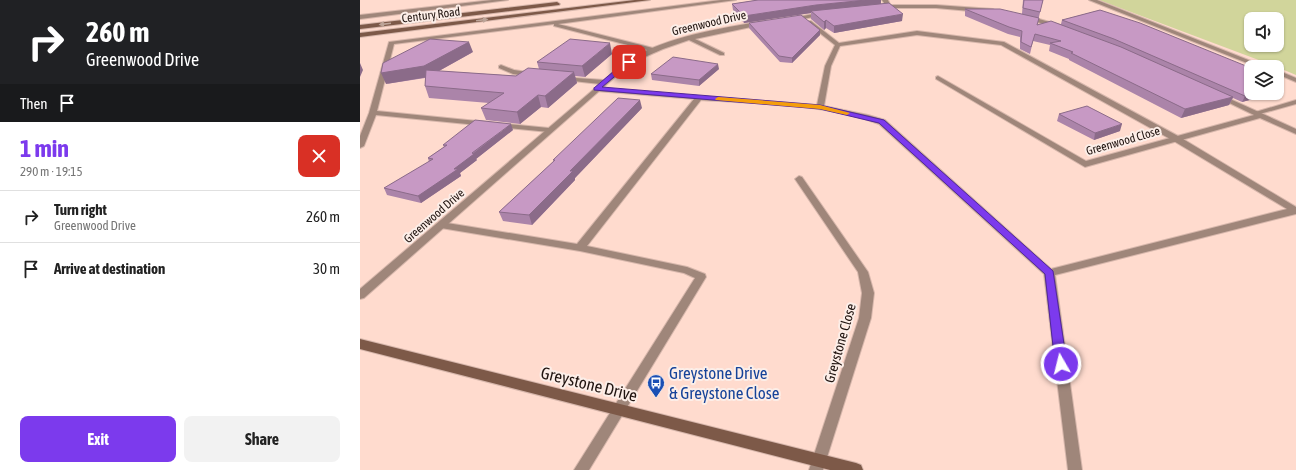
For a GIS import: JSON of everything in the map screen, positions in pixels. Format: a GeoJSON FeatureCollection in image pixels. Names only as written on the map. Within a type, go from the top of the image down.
{"type":"FeatureCollection","features":[{"type":"Feature","properties":{"kind":"main road","name":"Century Road"},"geometry":{"type":"LineString","coordinates":[[360,35],[647,0]]}},
{"type":"Feature","properties":{"kind":"main road","name":"Century Road"},"geometry":{"type":"LineString","coordinates":[[360,28],[567,3]]}},
{"type":"Feature","properties":{"kind":"main road","name":"Greystone Drive"},"geometry":{"type":"LineString","coordinates":[[360,344],[618,410],[818,465],[856,470]]}},
{"type":"Feature","properties":{"kind":"street"},"geometry":{"type":"LineString","coordinates":[[360,16],[505,0]]}},
{"type":"Feature","properties":{"kind":"street"},"geometry":{"type":"LineString","coordinates":[[360,146],[373,113],[391,43],[733,0]]}},
{"type":"Feature","properties":{"kind":"street"},"geometry":{"type":"LineString","coordinates":[[885,0],[889,6]]}},
{"type":"Feature","properties":{"kind":"street"},"geometry":{"type":"LineString","coordinates":[[1092,0],[1245,60]]}},
{"type":"Feature","properties":{"kind":"street"},"geometry":{"type":"LineString","coordinates":[[871,8],[889,6],[977,6],[1001,13]]}},
{"type":"Feature","properties":{"kind":"street"},"geometry":{"type":"LineString","coordinates":[[782,20],[834,12]]}},
{"type":"Feature","properties":{"kind":"street"},"geometry":{"type":"LineString","coordinates":[[1015,16],[1064,28]]}},
{"type":"Feature","properties":{"kind":"street"},"geometry":{"type":"LineString","coordinates":[[803,17],[838,45],[917,33],[1002,43],[1175,138],[1296,211]]}},
{"type":"Feature","properties":{"kind":"street","name":"Greenwood Drive"},"geometry":{"type":"LineString","coordinates":[[360,295],[604,82],[629,62],[655,50],[689,38],[718,30],[768,22]]}},
{"type":"Feature","properties":{"kind":"street"},"geometry":{"type":"LineString","coordinates":[[550,24],[655,50]]}},
{"type":"Feature","properties":{"kind":"street"},"geometry":{"type":"LineString","coordinates":[[689,38],[722,54]]}},
{"type":"Feature","properties":{"kind":"street"},"geometry":{"type":"LineString","coordinates":[[820,107],[828,66],[838,45]]}},
{"type":"Feature","properties":{"kind":"street"},"geometry":{"type":"LineString","coordinates":[[501,67],[513,72],[543,76]]}},
{"type":"Feature","properties":{"kind":"street"},"geometry":{"type":"LineString","coordinates":[[1284,75],[1296,80]]}},
{"type":"Feature","properties":{"kind":"street"},"geometry":{"type":"LineString","coordinates":[[559,78],[604,82]]}},
{"type":"Feature","properties":{"kind":"street","name":"Greenwood Close"},"geometry":{"type":"LineString","coordinates":[[938,78],[1084,164],[1296,102]]}},
{"type":"Feature","properties":{"kind":"street"},"geometry":{"type":"LineString","coordinates":[[596,89],[820,107],[868,117],[886,125],[1049,273],[1075,470]]}},
{"type":"Feature","properties":{"kind":"street"},"geometry":{"type":"LineString","coordinates":[[1213,93],[1296,132]]}},
{"type":"Feature","properties":{"kind":"street"},"geometry":{"type":"LineString","coordinates":[[580,248],[699,98]]}},
{"type":"Feature","properties":{"kind":"street"},"geometry":{"type":"LineString","coordinates":[[373,113],[549,130]]}},
{"type":"Feature","properties":{"kind":"street","name":"Greystone Close"},"geometry":{"type":"LineString","coordinates":[[799,179],[863,272],[868,293],[865,318],[818,465]]}},
{"type":"Feature","properties":{"kind":"street"},"geometry":{"type":"LineString","coordinates":[[1049,273],[1296,211]]}},
{"type":"Feature","properties":{"kind":"street"},"geometry":{"type":"LineString","coordinates":[[441,225],[580,248],[687,270],[701,277],[581,470]]}},
{"type":"Feature","properties":{"kind":"green space"},"geometry":{"type":"Polygon","coordinates":[[[1099,0],[1296,0],[1296,75],[1284,70],[1284,60],[1258,60],[1099,0]]]}},
{"type":"Feature","properties":{"kind":"building"},"geometry":{"type":"Polygon","coordinates":[[[758,0],[866,0],[816,5],[744,16],[732,4],[758,0]]]}},
{"type":"Feature","properties":{"kind":"building"},"geometry":{"type":"Polygon","coordinates":[[[1024,0],[1043,0],[1040,12],[1023,8],[1024,0]]]}},
{"type":"Feature","properties":{"kind":"building"},"geometry":{"type":"Polygon","coordinates":[[[889,3],[903,14],[834,26],[826,20],[824,22],[811,11],[889,3]]]}},
{"type":"Feature","properties":{"kind":"building"},"geometry":{"type":"Polygon","coordinates":[[[965,9],[1000,9],[1039,18],[1037,25],[1051,21],[1121,47],[1233,97],[1185,109],[1071,53],[1073,52],[1050,43],[1061,41],[1035,34],[1031,47],[1021,42],[1022,31],[965,9]]]}},
{"type":"Feature","properties":{"kind":"building"},"geometry":{"type":"Polygon","coordinates":[[[1100,10],[1140,23],[1244,65],[1244,96],[1114,39],[1062,20],[1100,10]]]}},
{"type":"Feature","properties":{"kind":"building"},"geometry":{"type":"Polygon","coordinates":[[[801,15],[820,30],[792,58],[779,56],[749,23],[801,15]]]}},
{"type":"Feature","properties":{"kind":"building"},"geometry":{"type":"Polygon","coordinates":[[[430,39],[469,42],[424,66],[381,73],[383,63],[430,39]]]}},
{"type":"Feature","properties":{"kind":"building"},"geometry":{"type":"Polygon","coordinates":[[[570,39],[610,43],[582,66],[537,62],[570,39]]]}},
{"type":"Feature","properties":{"kind":"building"},"geometry":{"type":"Polygon","coordinates":[[[673,57],[718,64],[699,80],[651,74],[673,57]]]}},
{"type":"Feature","properties":{"kind":"building"},"geometry":{"type":"Polygon","coordinates":[[[528,68],[574,72],[545,96],[538,95],[517,112],[481,108],[504,93],[425,86],[426,70],[516,76],[528,68]]]}},
{"type":"Feature","properties":{"kind":"building"},"geometry":{"type":"Polygon","coordinates":[[[618,98],[640,100],[529,215],[499,212],[555,160],[553,160],[618,98]]]}},
{"type":"Feature","properties":{"kind":"building"},"geometry":{"type":"Polygon","coordinates":[[[1087,106],[1122,124],[1095,133],[1059,114],[1087,106]]]}},
{"type":"Feature","properties":{"kind":"building"},"geometry":{"type":"Polygon","coordinates":[[[475,120],[511,124],[472,153],[474,154],[454,169],[458,169],[418,196],[384,188],[433,159],[428,158],[447,145],[443,145],[475,120]]]}},
{"type":"Feature","properties":{"kind":"slow traffic"},"geometry":{"type":"LineString","coordinates":[[718,99],[820,107],[847,113]]}},
{"type":"Feature","properties":{"kind":"place","name":"Greystone Drive & Greystone Close"},"geometry":{"type":"Point","coordinates":[656,398]}},
{"type":"Feature","properties":{"kind":"route"},"geometry":{"type":"LineString","coordinates":[[629,62],[596,89],[820,107],[868,117],[882,122],[1049,273],[1061,364]]}}]}
